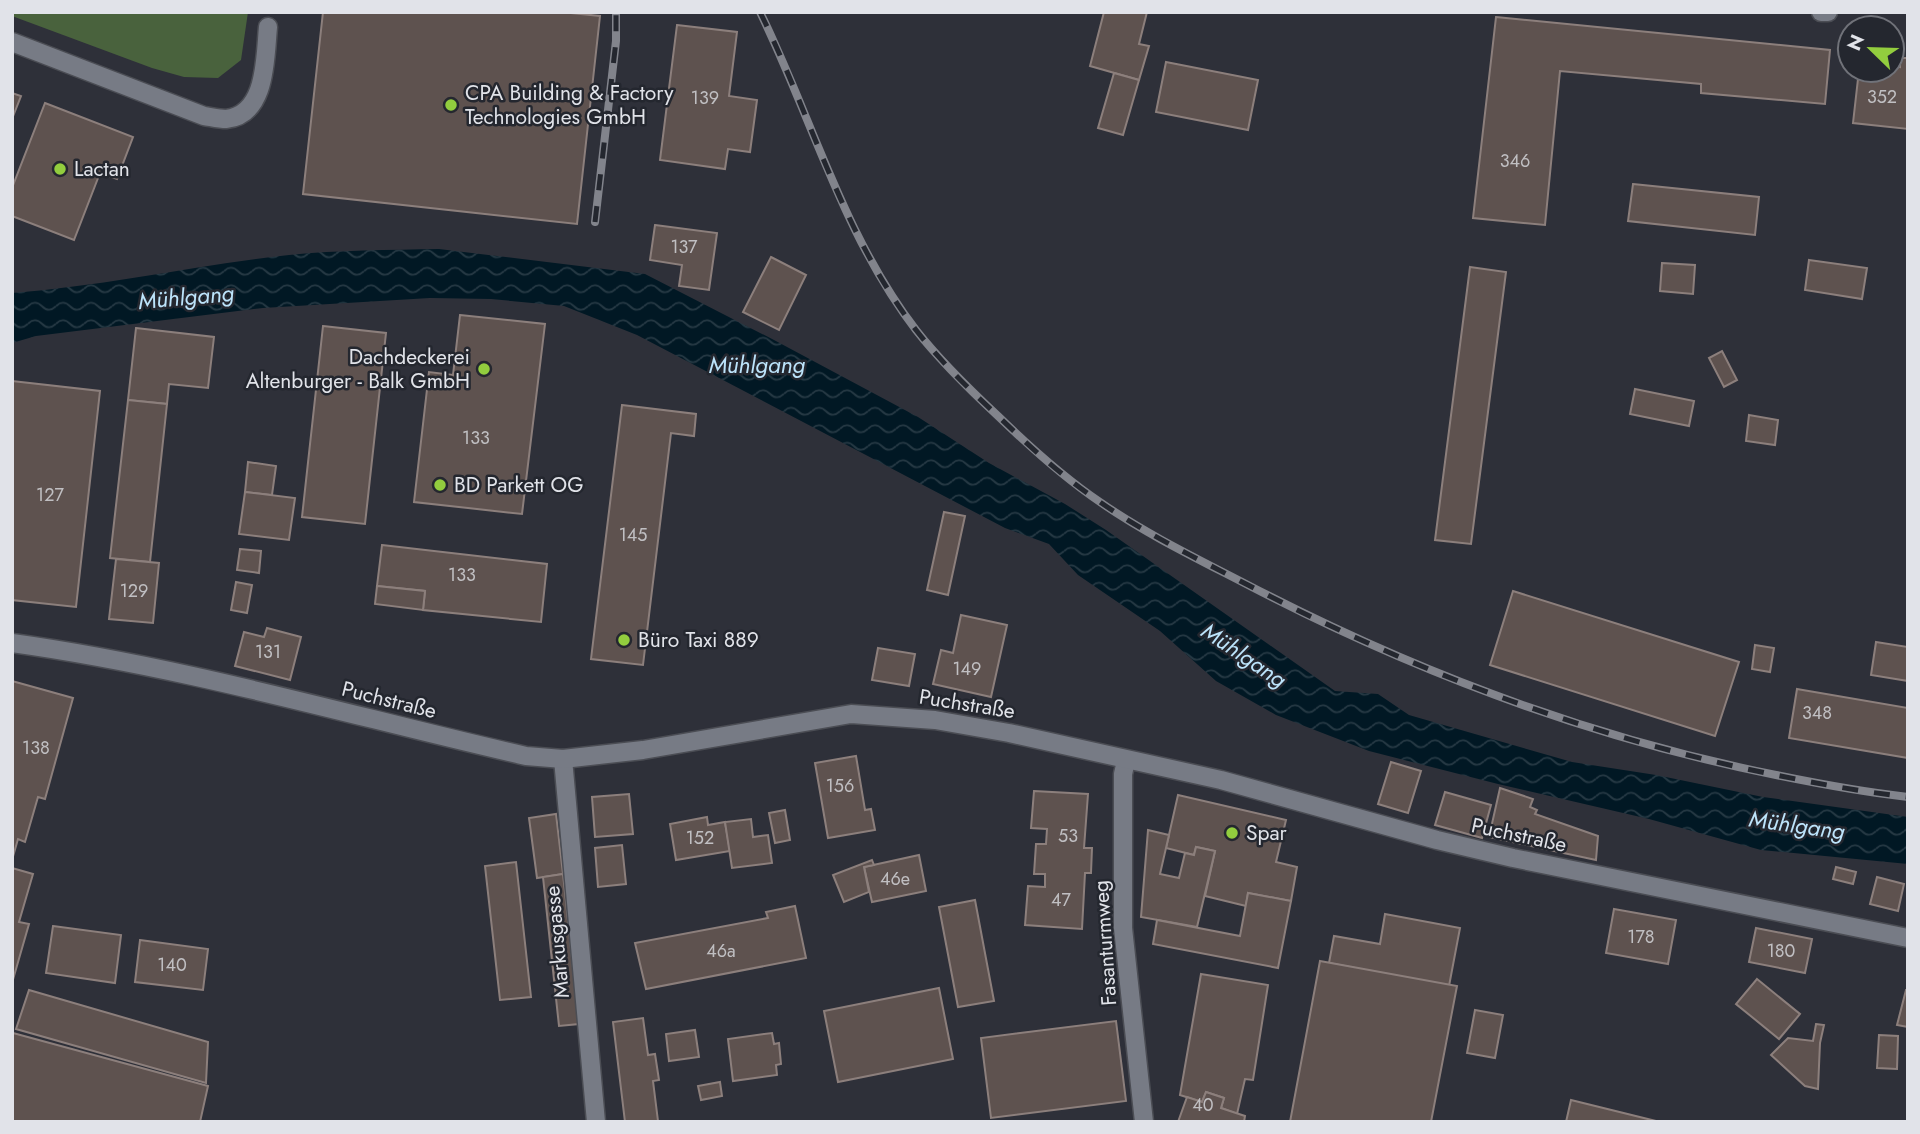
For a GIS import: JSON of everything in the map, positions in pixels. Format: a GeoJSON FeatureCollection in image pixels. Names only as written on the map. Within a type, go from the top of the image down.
{"type":"FeatureCollection","features":[{"type":"Feature","properties":{"kind":"main road"},"geometry":{"type":"LineString","coordinates":[[1821,12],[1828,12]]}},
{"type":"Feature","properties":{"kind":"main road"},"geometry":{"type":"LineString","coordinates":[[12,42],[204,116],[228,119],[250,107],[261,87],[268,27]]}},
{"type":"Feature","properties":{"kind":"main road","name":"Puchstraße"},"geometry":{"type":"LineString","coordinates":[[12,643],[167,670],[516,754],[563,759],[643,751],[851,715],[935,720],[1009,733],[1249,787],[1437,840],[1513,858],[1908,938]]}},
{"type":"Feature","properties":{"kind":"main road","name":"Markusgasse"},"geometry":{"type":"LineString","coordinates":[[563,759],[596,1122]]}},
{"type":"Feature","properties":{"kind":"main road","name":"Fasanturmweg"},"geometry":{"type":"LineString","coordinates":[[1126,761],[1123,787],[1123,928],[1144,1122]]}},
{"type":"Feature","properties":{"kind":"green space"},"geometry":{"type":"Polygon","coordinates":[[[12,12],[248,12],[241,60],[218,78],[184,77],[152,68],[12,16],[12,12]]]}},
{"type":"Feature","properties":{"kind":"water","name":"Mühlgang"},"geometry":{"type":"Polygon","coordinates":[[[439,249],[645,274],[918,417],[989,463],[1065,504],[1335,691],[1378,694],[1409,715],[1572,762],[1656,775],[1763,797],[1908,817],[1908,864],[1761,850],[1649,819],[1369,751],[1276,715],[1216,681],[1160,631],[1078,575],[1049,544],[1005,528],[637,335],[564,306],[491,299],[430,298],[263,308],[36,336],[12,343],[12,293],[81,286],[289,255],[439,249]]]}},
{"type":"Feature","properties":{"kind":"building","name":"CPA Building & Factory Technologies GmbH"},"geometry":{"type":"Polygon","coordinates":[[[323,12],[561,12],[600,16],[577,224],[303,194],[323,12]]]}},
{"type":"Feature","properties":{"kind":"building"},"geometry":{"type":"Polygon","coordinates":[[[1104,12],[1147,12],[1139,44],[1149,46],[1139,80],[1090,66],[1104,12]]]}},
{"type":"Feature","properties":{"kind":"building"},"geometry":{"type":"Polygon","coordinates":[[[1496,17],[1830,50],[1825,104],[1701,93],[1701,84],[1560,71],[1545,225],[1473,218],[1496,17]]]}},
{"type":"Feature","properties":{"kind":"building"},"geometry":{"type":"Polygon","coordinates":[[[677,25],[737,32],[729,96],[757,100],[750,152],[728,149],[725,169],[660,160],[677,25]]]}},
{"type":"Feature","properties":{"kind":"building"},"geometry":{"type":"Polygon","coordinates":[[[1908,58],[1908,129],[1853,123],[1857,84],[1906,84],[1908,58]]]}},
{"type":"Feature","properties":{"kind":"building"},"geometry":{"type":"Polygon","coordinates":[[[1166,62],[1258,80],[1248,130],[1156,112],[1166,62]]]}},
{"type":"Feature","properties":{"kind":"building"},"geometry":{"type":"Polygon","coordinates":[[[1114,73],[1139,80],[1123,135],[1098,128],[1114,73]]]}},
{"type":"Feature","properties":{"kind":"building"},"geometry":{"type":"Polygon","coordinates":[[[12,93],[21,96],[12,119],[12,93]]]}},
{"type":"Feature","properties":{"kind":"building"},"geometry":{"type":"Polygon","coordinates":[[[45,103],[133,137],[117,179],[100,173],[74,240],[12,216],[12,188],[45,103]]]}},
{"type":"Feature","properties":{"kind":"building"},"geometry":{"type":"Polygon","coordinates":[[[1633,184],[1759,197],[1755,235],[1628,221],[1633,184]]]}},
{"type":"Feature","properties":{"kind":"building"},"geometry":{"type":"Polygon","coordinates":[[[655,225],[717,233],[709,290],[679,286],[682,265],[650,260],[655,225]]]}},
{"type":"Feature","properties":{"kind":"building"},"geometry":{"type":"Polygon","coordinates":[[[771,257],[806,275],[779,330],[743,312],[771,257]]]}},
{"type":"Feature","properties":{"kind":"building"},"geometry":{"type":"Polygon","coordinates":[[[1809,260],[1867,268],[1862,299],[1805,290],[1809,260]]]}},
{"type":"Feature","properties":{"kind":"building"},"geometry":{"type":"Polygon","coordinates":[[[1662,263],[1695,265],[1693,294],[1660,291],[1662,263]]]}},
{"type":"Feature","properties":{"kind":"building"},"geometry":{"type":"Polygon","coordinates":[[[1470,267],[1506,272],[1471,544],[1435,540],[1470,267]]]}},
{"type":"Feature","properties":{"kind":"building"},"geometry":{"type":"Polygon","coordinates":[[[460,315],[545,324],[522,514],[414,502],[429,372],[453,375],[460,315]]]}},
{"type":"Feature","properties":{"kind":"building"},"geometry":{"type":"Polygon","coordinates":[[[323,326],[386,333],[365,524],[302,517],[323,326]]]}},
{"type":"Feature","properties":{"kind":"building"},"geometry":{"type":"Polygon","coordinates":[[[136,328],[214,337],[208,388],[169,384],[167,404],[128,400],[136,328]]]}},
{"type":"Feature","properties":{"kind":"building"},"geometry":{"type":"Polygon","coordinates":[[[1722,351],[1737,380],[1724,387],[1709,358],[1722,351]]]}},
{"type":"Feature","properties":{"kind":"building"},"geometry":{"type":"Polygon","coordinates":[[[12,381],[100,391],[76,607],[12,600],[12,381]]]}},
{"type":"Feature","properties":{"kind":"building"},"geometry":{"type":"Polygon","coordinates":[[[1635,389],[1694,401],[1689,426],[1630,414],[1635,389]]]}},
{"type":"Feature","properties":{"kind":"building"},"geometry":{"type":"Polygon","coordinates":[[[128,400],[167,404],[150,562],[110,558],[128,400]]]}},
{"type":"Feature","properties":{"kind":"building"},"geometry":{"type":"Polygon","coordinates":[[[622,405],[696,414],[694,436],[671,433],[643,665],[591,659],[622,405]]]}},
{"type":"Feature","properties":{"kind":"building"},"geometry":{"type":"Polygon","coordinates":[[[1749,415],[1778,420],[1775,445],[1746,441],[1749,415]]]}},
{"type":"Feature","properties":{"kind":"building"},"geometry":{"type":"Polygon","coordinates":[[[248,462],[276,466],[272,495],[245,492],[248,462]]]}},
{"type":"Feature","properties":{"kind":"building"},"geometry":{"type":"Polygon","coordinates":[[[245,492],[295,498],[289,540],[239,534],[245,492]]]}},
{"type":"Feature","properties":{"kind":"building"},"geometry":{"type":"Polygon","coordinates":[[[944,512],[965,516],[948,595],[927,590],[944,512]]]}},
{"type":"Feature","properties":{"kind":"building"},"geometry":{"type":"Polygon","coordinates":[[[382,545],[547,564],[541,622],[423,610],[425,591],[377,586],[382,545]]]}},
{"type":"Feature","properties":{"kind":"building"},"geometry":{"type":"Polygon","coordinates":[[[240,549],[261,551],[259,573],[237,570],[240,549]]]}},
{"type":"Feature","properties":{"kind":"building"},"geometry":{"type":"Polygon","coordinates":[[[116,559],[159,563],[153,623],[109,619],[116,559]]]}},
{"type":"Feature","properties":{"kind":"building"},"geometry":{"type":"Polygon","coordinates":[[[236,582],[252,585],[247,613],[231,610],[236,582]]]}},
{"type":"Feature","properties":{"kind":"building"},"geometry":{"type":"Polygon","coordinates":[[[377,586],[425,591],[423,610],[375,604],[377,586]]]}},
{"type":"Feature","properties":{"kind":"building"},"geometry":{"type":"Polygon","coordinates":[[[1513,591],[1739,662],[1715,736],[1490,665],[1513,591]]]}},
{"type":"Feature","properties":{"kind":"building"},"geometry":{"type":"Polygon","coordinates":[[[961,615],[1007,625],[991,697],[933,684],[941,650],[953,653],[961,615]]]}},
{"type":"Feature","properties":{"kind":"building"},"geometry":{"type":"Polygon","coordinates":[[[267,628],[301,637],[290,680],[235,666],[244,632],[264,637],[267,628]]]}},
{"type":"Feature","properties":{"kind":"building"},"geometry":{"type":"Polygon","coordinates":[[[1876,642],[1908,647],[1908,681],[1871,675],[1876,642]]]}},
{"type":"Feature","properties":{"kind":"building"},"geometry":{"type":"Polygon","coordinates":[[[1755,645],[1774,648],[1770,672],[1752,669],[1755,645]]]}},
{"type":"Feature","properties":{"kind":"building"},"geometry":{"type":"Polygon","coordinates":[[[878,648],[915,654],[909,686],[872,680],[878,648]]]}},
{"type":"Feature","properties":{"kind":"building"},"geometry":{"type":"Polygon","coordinates":[[[12,681],[73,698],[45,799],[38,797],[25,842],[18,839],[12,860],[12,681]]]}},
{"type":"Feature","properties":{"kind":"building"},"geometry":{"type":"Polygon","coordinates":[[[1797,689],[1908,708],[1908,758],[1789,738],[1797,689]]]}},
{"type":"Feature","properties":{"kind":"building"},"geometry":{"type":"Polygon","coordinates":[[[856,756],[865,810],[871,809],[875,830],[828,838],[815,763],[856,756]]]}},
{"type":"Feature","properties":{"kind":"building"},"geometry":{"type":"Polygon","coordinates":[[[1391,762],[1421,771],[1408,813],[1378,804],[1391,762]]]}},
{"type":"Feature","properties":{"kind":"building"},"geometry":{"type":"Polygon","coordinates":[[[1500,788],[1533,799],[1530,807],[1537,810],[1535,814],[1598,836],[1596,860],[1489,837],[1500,788]]]}},
{"type":"Feature","properties":{"kind":"building"},"geometry":{"type":"Polygon","coordinates":[[[1034,791],[1088,794],[1084,848],[1092,848],[1091,873],[1085,873],[1082,929],[1025,925],[1028,886],[1045,887],[1045,874],[1034,874],[1036,844],[1046,844],[1047,829],[1031,828],[1034,791]]]}},
{"type":"Feature","properties":{"kind":"building"},"geometry":{"type":"Polygon","coordinates":[[[1445,792],[1491,805],[1482,838],[1435,825],[1445,792]]]}},
{"type":"Feature","properties":{"kind":"building"},"geometry":{"type":"Polygon","coordinates":[[[629,794],[633,834],[595,837],[592,797],[629,794]]]}},
{"type":"Feature","properties":{"kind":"building"},"geometry":{"type":"Polygon","coordinates":[[[1178,795],[1286,820],[1276,862],[1297,867],[1291,901],[1248,893],[1246,906],[1205,896],[1215,851],[1196,847],[1194,855],[1166,848],[1178,795]]]}},
{"type":"Feature","properties":{"kind":"building"},"geometry":{"type":"Polygon","coordinates":[[[785,810],[790,840],[775,843],[769,813],[785,810]]]}},
{"type":"Feature","properties":{"kind":"building"},"geometry":{"type":"Polygon","coordinates":[[[556,814],[563,874],[537,878],[529,818],[556,814]]]}},
{"type":"Feature","properties":{"kind":"building"},"geometry":{"type":"Polygon","coordinates":[[[707,817],[708,825],[725,822],[730,851],[676,860],[670,824],[707,817]]]}},
{"type":"Feature","properties":{"kind":"building"},"geometry":{"type":"Polygon","coordinates":[[[751,819],[753,837],[768,835],[772,863],[732,868],[725,822],[751,819]]]}},
{"type":"Feature","properties":{"kind":"building"},"geometry":{"type":"Polygon","coordinates":[[[1148,830],[1169,835],[1160,874],[1179,878],[1185,853],[1194,855],[1196,847],[1215,851],[1197,927],[1141,917],[1148,830]]]}},
{"type":"Feature","properties":{"kind":"building"},"geometry":{"type":"Polygon","coordinates":[[[622,845],[626,884],[598,887],[595,848],[622,845]]]}},
{"type":"Feature","properties":{"kind":"building"},"geometry":{"type":"Polygon","coordinates":[[[919,855],[926,891],[872,902],[864,867],[919,855]]]}},
{"type":"Feature","properties":{"kind":"building"},"geometry":{"type":"Polygon","coordinates":[[[872,860],[874,865],[864,867],[869,892],[844,902],[833,875],[872,860]]]}},
{"type":"Feature","properties":{"kind":"building"},"geometry":{"type":"Polygon","coordinates":[[[516,862],[531,997],[500,1000],[485,866],[516,862]]]}},
{"type":"Feature","properties":{"kind":"building"},"geometry":{"type":"Polygon","coordinates":[[[1836,867],[1856,872],[1853,884],[1833,879],[1836,867]]]}},
{"type":"Feature","properties":{"kind":"building"},"geometry":{"type":"Polygon","coordinates":[[[12,868],[33,874],[19,922],[29,924],[12,983],[12,868]]]}},
{"type":"Feature","properties":{"kind":"building"},"geometry":{"type":"Polygon","coordinates":[[[563,874],[579,1024],[559,1026],[543,877],[563,874]]]}},
{"type":"Feature","properties":{"kind":"building"},"geometry":{"type":"Polygon","coordinates":[[[1877,877],[1904,884],[1898,911],[1870,904],[1877,877]]]}},
{"type":"Feature","properties":{"kind":"building"},"geometry":{"type":"Polygon","coordinates":[[[1248,893],[1291,901],[1278,968],[1153,944],[1157,920],[1240,936],[1248,893]]]}},
{"type":"Feature","properties":{"kind":"building"},"geometry":{"type":"Polygon","coordinates":[[[975,900],[994,1001],[958,1007],[939,907],[975,900]]]}},
{"type":"Feature","properties":{"kind":"building"},"geometry":{"type":"Polygon","coordinates":[[[795,906],[806,958],[646,989],[635,943],[768,918],[766,912],[795,906]]]}},
{"type":"Feature","properties":{"kind":"building"},"geometry":{"type":"Polygon","coordinates":[[[1614,909],[1676,920],[1668,964],[1606,953],[1614,909]]]}},
{"type":"Feature","properties":{"kind":"building"},"geometry":{"type":"Polygon","coordinates":[[[1385,914],[1460,928],[1449,986],[1329,963],[1334,936],[1380,944],[1385,914]]]}},
{"type":"Feature","properties":{"kind":"building"},"geometry":{"type":"Polygon","coordinates":[[[53,926],[121,935],[115,983],[46,973],[53,926]]]}},
{"type":"Feature","properties":{"kind":"building"},"geometry":{"type":"Polygon","coordinates":[[[1756,928],[1812,939],[1805,973],[1749,962],[1756,928]]]}},
{"type":"Feature","properties":{"kind":"building"},"geometry":{"type":"Polygon","coordinates":[[[140,940],[208,949],[203,990],[135,982],[140,940]]]}},
{"type":"Feature","properties":{"kind":"building"},"geometry":{"type":"Polygon","coordinates":[[[1320,961],[1457,986],[1431,1122],[1290,1122],[1320,961]]]}},
{"type":"Feature","properties":{"kind":"building"},"geometry":{"type":"Polygon","coordinates":[[[1201,974],[1268,985],[1253,1080],[1245,1079],[1237,1114],[1221,1108],[1224,1098],[1206,1092],[1202,1102],[1180,1095],[1201,974]]]}},
{"type":"Feature","properties":{"kind":"building"},"geometry":{"type":"Polygon","coordinates":[[[1757,979],[1800,1014],[1779,1039],[1736,1004],[1757,979]]]}},
{"type":"Feature","properties":{"kind":"building"},"geometry":{"type":"Polygon","coordinates":[[[939,988],[953,1059],[838,1082],[824,1011],[939,988]]]}},
{"type":"Feature","properties":{"kind":"building"},"geometry":{"type":"Polygon","coordinates":[[[29,990],[208,1042],[206,1083],[16,1029],[29,990]]]}},
{"type":"Feature","properties":{"kind":"building"},"geometry":{"type":"Polygon","coordinates":[[[1908,990],[1908,1027],[1897,1025],[1908,990]]]}},
{"type":"Feature","properties":{"kind":"building"},"geometry":{"type":"Polygon","coordinates":[[[1475,1010],[1503,1015],[1495,1058],[1467,1053],[1475,1010]]]}},
{"type":"Feature","properties":{"kind":"building"},"geometry":{"type":"Polygon","coordinates":[[[643,1018],[648,1055],[655,1054],[659,1080],[653,1081],[658,1121],[625,1122],[613,1022],[643,1018]]]}},
{"type":"Feature","properties":{"kind":"building"},"geometry":{"type":"Polygon","coordinates":[[[1116,1021],[1126,1101],[991,1118],[981,1038],[1116,1021]]]}},
{"type":"Feature","properties":{"kind":"building"},"geometry":{"type":"Polygon","coordinates":[[[1816,1024],[1824,1025],[1820,1043],[1818,1089],[1805,1086],[1771,1055],[1788,1038],[1813,1041],[1816,1024]]]}},
{"type":"Feature","properties":{"kind":"building"},"geometry":{"type":"Polygon","coordinates":[[[695,1030],[699,1057],[669,1061],[666,1034],[695,1030]]]}},
{"type":"Feature","properties":{"kind":"building"},"geometry":{"type":"Polygon","coordinates":[[[13,1033],[208,1086],[200,1122],[12,1122],[13,1033]]]}},
{"type":"Feature","properties":{"kind":"building"},"geometry":{"type":"Polygon","coordinates":[[[772,1033],[774,1044],[779,1043],[781,1064],[776,1065],[777,1075],[733,1081],[728,1039],[772,1033]]]}},
{"type":"Feature","properties":{"kind":"building"},"geometry":{"type":"Polygon","coordinates":[[[1879,1035],[1898,1036],[1897,1069],[1877,1068],[1879,1035]]]}},
{"type":"Feature","properties":{"kind":"building"},"geometry":{"type":"Polygon","coordinates":[[[720,1082],[722,1096],[701,1100],[698,1086],[720,1082]]]}},
{"type":"Feature","properties":{"kind":"building"},"geometry":{"type":"Polygon","coordinates":[[[1206,1092],[1224,1098],[1221,1108],[1245,1116],[1244,1122],[1178,1122],[1187,1097],[1202,1102],[1206,1092]]]}},
{"type":"Feature","properties":{"kind":"building"},"geometry":{"type":"Polygon","coordinates":[[[1571,1100],[1660,1122],[1566,1122],[1571,1100]]]}},
{"type":"Feature","properties":{"kind":"railway"},"geometry":{"type":"LineString","coordinates":[[595,222],[616,41],[616,12]]}},
{"type":"Feature","properties":{"kind":"railway"},"geometry":{"type":"LineString","coordinates":[[760,12],[848,216],[890,293],[916,330],[966,385],[1047,461],[1100,502],[1172,546],[1311,617],[1440,674],[1505,699],[1572,722],[1707,760],[1825,785],[1908,797]]}},
{"type":"Feature","properties":{"kind":"place","name":"CPA Building & Factory Technologies GmbH"},"geometry":{"type":"Point","coordinates":[451,105]}},
{"type":"Feature","properties":{"kind":"place","name":"Lactan"},"geometry":{"type":"Point","coordinates":[60,169]}},
{"type":"Feature","properties":{"kind":"place","name":"Dachdeckerei Altenburger - Balk GmbH"},"geometry":{"type":"Point","coordinates":[484,369]}},
{"type":"Feature","properties":{"kind":"place","name":"BD Parkett OG"},"geometry":{"type":"Point","coordinates":[440,485]}},
{"type":"Feature","properties":{"kind":"place","name":"Büro Taxi 889"},"geometry":{"type":"Point","coordinates":[624,640]}},
{"type":"Feature","properties":{"kind":"place","name":"Spar"},"geometry":{"type":"Point","coordinates":[1232,833]}}]}
